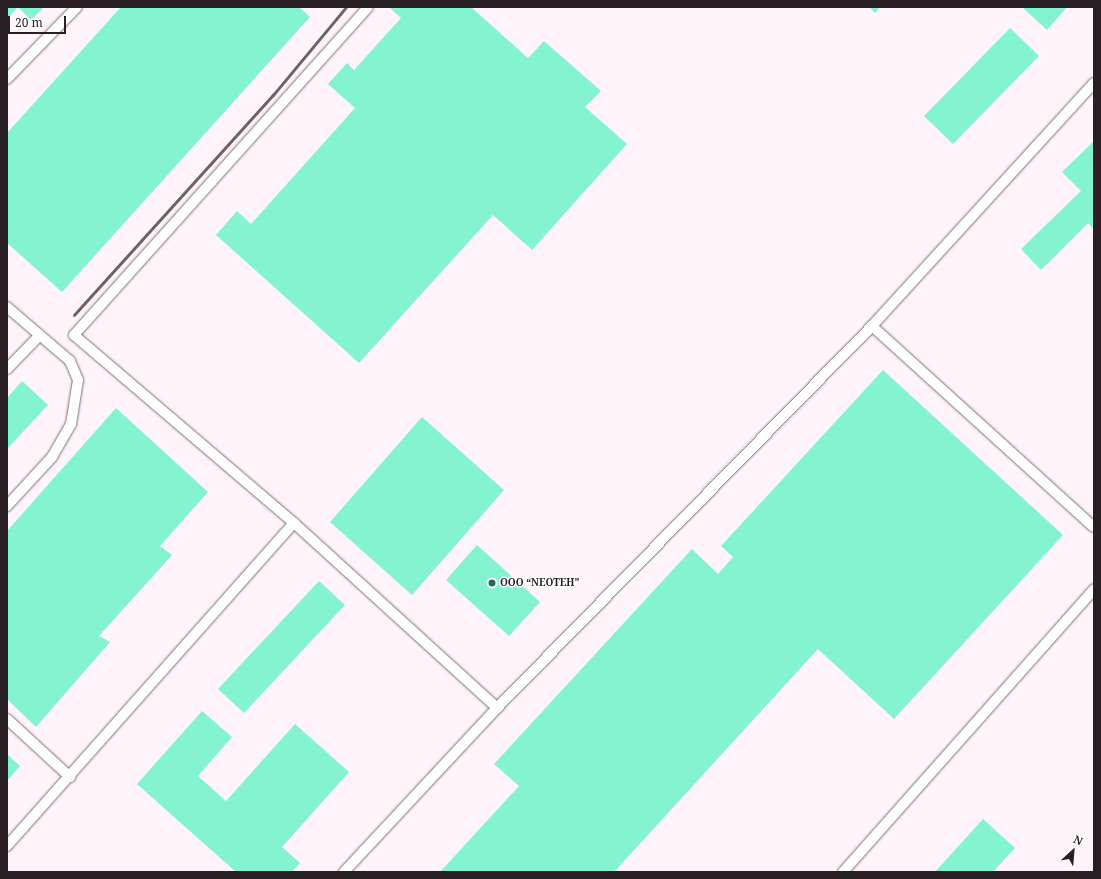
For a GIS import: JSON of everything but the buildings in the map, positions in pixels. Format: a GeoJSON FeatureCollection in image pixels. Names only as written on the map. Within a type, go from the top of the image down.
{"type":"FeatureCollection","features":[{"type":"Feature","properties":{"kind":"lane"},"geometry":{"type":"LineString","coordinates":[[7,79],[77,7]]}},
{"type":"Feature","properties":{"kind":"lane"},"geometry":{"type":"LineString","coordinates":[[368,7],[74,334],[294,523],[497,708]]}},
{"type":"Feature","properties":{"kind":"lane"},"geometry":{"type":"LineString","coordinates":[[344,872],[497,708],[872,326],[1094,83]]}},
{"type":"Feature","properties":{"kind":"lane"},"geometry":{"type":"LineString","coordinates":[[7,307],[70,361],[78,380],[71,424],[52,457],[7,506]]}},
{"type":"Feature","properties":{"kind":"lane"},"geometry":{"type":"LineString","coordinates":[[872,326],[1094,527]]}},
{"type":"Feature","properties":{"kind":"lane"},"geometry":{"type":"LineString","coordinates":[[7,369],[40,335]]}},
{"type":"Feature","properties":{"kind":"lane"},"geometry":{"type":"LineString","coordinates":[[7,846],[70,777],[294,523]]}},
{"type":"Feature","properties":{"kind":"lane"},"geometry":{"type":"LineString","coordinates":[[843,872],[1094,589]]}},
{"type":"Feature","properties":{"kind":"lane"},"geometry":{"type":"LineString","coordinates":[[7,719],[70,777]]}},
{"type":"Feature","properties":{"kind":"railway"},"geometry":{"type":"LineString","coordinates":[[74,315],[273,95],[346,7]]}},
{"type":"Feature","properties":{"kind":"place","name":"OOO “NEOTEH”"},"geometry":{"type":"Point","coordinates":[492,583]}}]}
